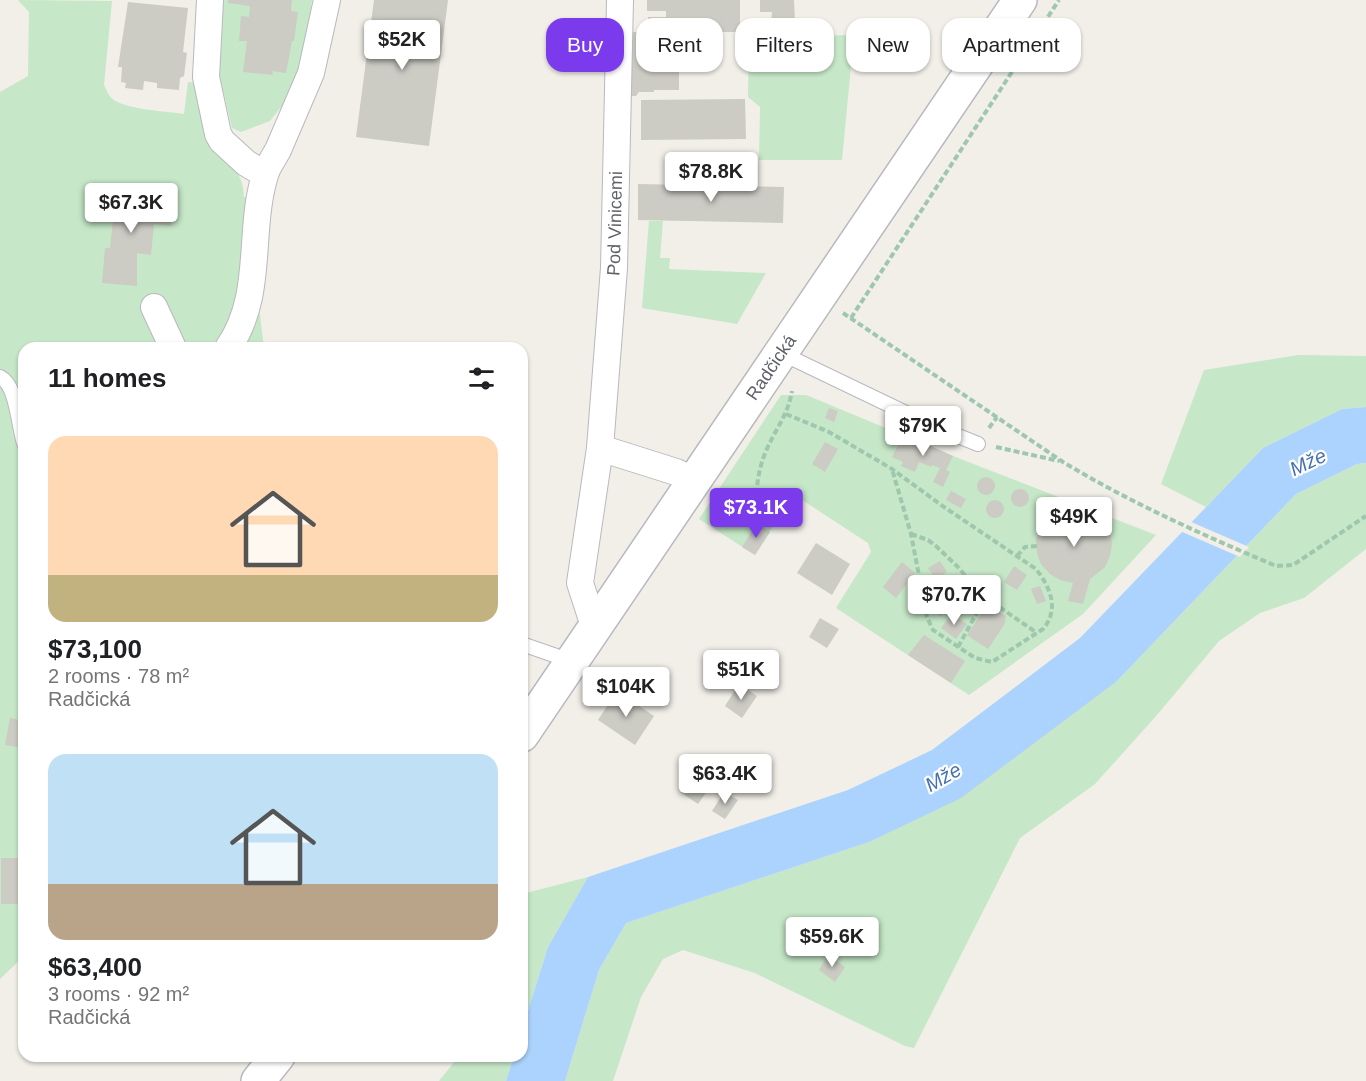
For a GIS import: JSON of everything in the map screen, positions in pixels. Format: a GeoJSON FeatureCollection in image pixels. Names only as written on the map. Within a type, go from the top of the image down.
{"type":"FeatureCollection","features":[{"type":"Feature","properties":{"kind":"street"},"geometry":{"type":"LineString","coordinates":[[210,0],[206,77],[218,134],[222,141],[246,163],[256,169],[267,169]]}},
{"type":"Feature","properties":{"kind":"street"},"geometry":{"type":"LineString","coordinates":[[232,342],[240,332],[251,296],[260,199],[267,169],[278,150],[311,73],[327,0]]}},
{"type":"Feature","properties":{"kind":"street","name":"Pod Vinicemi"},"geometry":{"type":"LineString","coordinates":[[595,629],[580,583],[600,448],[614,268],[620,0]]}},
{"type":"Feature","properties":{"kind":"street","name":"Radčická"},"geometry":{"type":"LineString","coordinates":[[528,726],[1020,0]]}},
{"type":"Feature","properties":{"kind":"street"},"geometry":{"type":"LineString","coordinates":[[154,307],[170,342]]}},
{"type":"Feature","properties":{"kind":"street"},"geometry":{"type":"LineString","coordinates":[[600,448],[676,472],[695,481]]}},
{"type":"Feature","properties":{"kind":"street"},"geometry":{"type":"LineString","coordinates":[[258,1081],[273,1062]]}},
{"type":"Feature","properties":{"kind":"lane"},"geometry":{"type":"LineString","coordinates":[[781,353],[933,426],[978,444]]}},
{"type":"Feature","properties":{"kind":"lane"},"geometry":{"type":"LineString","coordinates":[[0,376],[6,380],[14,393],[18,420]]}},
{"type":"Feature","properties":{"kind":"lane"},"geometry":{"type":"LineString","coordinates":[[528,646],[573,662]]}},
{"type":"Feature","properties":{"kind":"path"},"geometry":{"type":"LineString","coordinates":[[1059,0],[851,318],[1063,462],[1147,509],[1276,566],[1293,565],[1366,516]]}},
{"type":"Feature","properties":{"kind":"path"},"geometry":{"type":"LineString","coordinates":[[755,503],[758,475],[764,455],[786,414],[792,395]]}},
{"type":"Feature","properties":{"kind":"path"},"geometry":{"type":"LineString","coordinates":[[786,414],[829,432],[892,469],[1036,569],[1047,583],[1052,597],[1053,610],[1049,622],[1037,633],[992,662],[975,658],[933,630],[927,617],[911,534],[892,469]]}},
{"type":"Feature","properties":{"kind":"path"},"geometry":{"type":"LineString","coordinates":[[978,444],[1063,462]]}},
{"type":"Feature","properties":{"kind":"path"},"geometry":{"type":"LineString","coordinates":[[911,534],[936,546],[979,593],[1037,633]]}},
{"type":"Feature","properties":{"kind":"path"},"geometry":{"type":"LineString","coordinates":[[1017,556],[1025,547],[1037,546]]}},
{"type":"Feature","properties":{"kind":"path"},"geometry":{"type":"LineString","coordinates":[[958,647],[986,598]]}},
{"type":"Feature","properties":{"kind":"green space"},"geometry":{"type":"Polygon","coordinates":[[[18,0],[112,1],[104,85],[111,97],[121,103],[138,108],[184,114],[188,82],[196,83],[203,124],[209,138],[236,171],[243,187],[244,197],[250,198],[256,283],[263,342],[18,342],[18,962],[0,979],[0,92],[28,76],[29,12],[18,0]]]}},
{"type":"Feature","properties":{"kind":"green space"},"geometry":{"type":"Polygon","coordinates":[[[222,0],[312,0],[303,66],[299,66],[285,102],[270,121],[241,132],[232,128],[218,69],[222,0]]]}},
{"type":"Feature","properties":{"kind":"green space"},"geometry":{"type":"Polygon","coordinates":[[[834,35],[846,35],[846,72],[850,72],[842,160],[759,160],[760,107],[748,97],[748,72],[834,72],[834,35]]]}},
{"type":"Feature","properties":{"kind":"green space"},"geometry":{"type":"Polygon","coordinates":[[[649,221],[663,221],[660,258],[670,258],[669,269],[766,273],[737,324],[642,308],[649,221]]]}},
{"type":"Feature","properties":{"kind":"green space"},"geometry":{"type":"Polygon","coordinates":[[[1298,355],[1366,356],[1366,407],[1342,409],[1263,448],[1206,507],[1161,484],[1204,370],[1298,355]]]}},
{"type":"Feature","properties":{"kind":"green space"},"geometry":{"type":"Polygon","coordinates":[[[781,395],[806,395],[953,456],[1156,535],[1083,614],[969,695],[836,608],[871,552],[868,543],[793,494],[755,555],[699,519],[781,395]]]}},
{"type":"Feature","properties":{"kind":"green space"},"geometry":{"type":"Polygon","coordinates":[[[1366,463],[1366,549],[1304,598],[1260,613],[1219,641],[1095,784],[1020,838],[914,1048],[905,1046],[755,973],[683,950],[663,959],[641,997],[613,1081],[565,1081],[599,970],[626,923],[869,842],[1117,681],[1296,494],[1357,464],[1366,463]]]}},
{"type":"Feature","properties":{"kind":"green space"},"geometry":{"type":"Polygon","coordinates":[[[588,877],[548,947],[528,1011],[528,892],[588,877]]]}},
{"type":"Feature","properties":{"kind":"green space"},"geometry":{"type":"Polygon","coordinates":[[[454,1062],[512,1062],[506,1081],[439,1081],[454,1062]]]}},
{"type":"Feature","properties":{"kind":"water","name":"Mže"},"geometry":{"type":"Polygon","coordinates":[[[1366,407],[1366,463],[1357,464],[1296,494],[1117,681],[961,798],[869,842],[626,923],[599,970],[565,1081],[506,1081],[512,1062],[528,1062],[528,1011],[548,947],[588,877],[848,790],[932,750],[1080,638],[1263,448],[1342,409],[1366,407]]]}},
{"type":"Feature","properties":{"kind":"pier"},"geometry":{"type":"Polygon","coordinates":[[[1189,521],[1249,547],[1240,557],[1180,531],[1189,521]]]}},
{"type":"Feature","properties":{"kind":"building"},"geometry":{"type":"Polygon","coordinates":[[[228,0],[292,0],[291,11],[298,12],[286,73],[272,71],[273,75],[243,72],[247,41],[239,41],[241,16],[249,17],[250,6],[228,3],[228,0]]]}},
{"type":"Feature","properties":{"kind":"building"},"geometry":{"type":"Polygon","coordinates":[[[374,0],[448,0],[429,146],[356,137],[374,0]]]}},
{"type":"Feature","properties":{"kind":"building"},"geometry":{"type":"Polygon","coordinates":[[[647,0],[740,0],[740,18],[735,18],[735,32],[723,32],[723,18],[648,18],[666,17],[666,11],[647,11],[647,0]]]}},
{"type":"Feature","properties":{"kind":"building"},"geometry":{"type":"Polygon","coordinates":[[[760,0],[794,0],[795,18],[771,18],[772,12],[760,12],[760,0]]]}},
{"type":"Feature","properties":{"kind":"building"},"geometry":{"type":"Polygon","coordinates":[[[128,2],[188,8],[183,52],[187,53],[184,76],[180,78],[179,90],[157,88],[157,83],[144,81],[143,90],[125,88],[126,83],[121,82],[122,67],[118,67],[128,2]]]}},
{"type":"Feature","properties":{"kind":"building"},"geometry":{"type":"Polygon","coordinates":[[[631,32],[636,32],[636,72],[679,72],[679,90],[654,90],[654,92],[639,92],[636,96],[630,96],[631,32]]]}},
{"type":"Feature","properties":{"kind":"building"},"geometry":{"type":"Polygon","coordinates":[[[745,99],[746,139],[641,140],[641,100],[745,99]]]}},
{"type":"Feature","properties":{"kind":"building"},"geometry":{"type":"Polygon","coordinates":[[[116,183],[136,185],[135,195],[153,197],[152,207],[172,209],[171,226],[154,224],[151,255],[137,253],[137,286],[102,283],[105,248],[110,248],[113,221],[108,220],[109,206],[114,207],[116,183]]]}},
{"type":"Feature","properties":{"kind":"building"},"geometry":{"type":"Polygon","coordinates":[[[638,184],[784,187],[783,223],[638,220],[638,184]]]}},
{"type":"Feature","properties":{"kind":"building"},"geometry":{"type":"Polygon","coordinates":[[[829,408],[838,411],[834,422],[825,418],[829,408]]]}},
{"type":"Feature","properties":{"kind":"building"},"geometry":{"type":"Polygon","coordinates":[[[904,434],[953,456],[946,470],[950,472],[943,487],[933,482],[940,468],[919,462],[915,472],[901,466],[903,462],[892,457],[904,434]]]}},
{"type":"Feature","properties":{"kind":"building"},"geometry":{"type":"Polygon","coordinates":[[[825,442],[838,449],[825,472],[812,464],[825,442]]]}},
{"type":"Feature","properties":{"kind":"building"},"geometry":{"type":"Polygon","coordinates":[[[986,477],[992,480],[995,486],[992,492],[986,495],[980,492],[977,486],[980,480],[986,477]]]}},
{"type":"Feature","properties":{"kind":"building"},"geometry":{"type":"Polygon","coordinates":[[[1020,489],[1028,494],[1029,498],[1024,506],[1020,507],[1012,502],[1011,498],[1016,490],[1020,489]]]}},
{"type":"Feature","properties":{"kind":"building"},"geometry":{"type":"Polygon","coordinates":[[[951,491],[966,499],[961,508],[946,500],[951,491]]]}},
{"type":"Feature","properties":{"kind":"building"},"geometry":{"type":"Polygon","coordinates":[[[995,500],[1003,505],[1004,509],[999,517],[995,518],[987,513],[986,509],[991,501],[995,500]]]}},
{"type":"Feature","properties":{"kind":"building"},"geometry":{"type":"Polygon","coordinates":[[[1082,507],[1094,512],[1110,531],[1112,544],[1105,567],[1090,579],[1083,604],[1068,601],[1073,583],[1060,580],[1050,574],[1041,564],[1037,553],[1036,540],[1040,528],[1058,510],[1082,507]]]}},
{"type":"Feature","properties":{"kind":"building"},"geometry":{"type":"Polygon","coordinates":[[[757,523],[770,532],[755,555],[742,547],[757,523]]]}},
{"type":"Feature","properties":{"kind":"building"},"geometry":{"type":"Polygon","coordinates":[[[816,543],[850,564],[832,595],[797,573],[816,543]]]}},
{"type":"Feature","properties":{"kind":"building"},"geometry":{"type":"Polygon","coordinates":[[[940,561],[947,572],[936,579],[928,568],[940,561]]]}},
{"type":"Feature","properties":{"kind":"building"},"geometry":{"type":"Polygon","coordinates":[[[902,562],[915,573],[896,598],[883,587],[902,562]]]}},
{"type":"Feature","properties":{"kind":"building"},"geometry":{"type":"Polygon","coordinates":[[[1014,566],[1027,575],[1017,590],[1004,582],[1014,566]]]}},
{"type":"Feature","properties":{"kind":"building"},"geometry":{"type":"Polygon","coordinates":[[[1040,586],[1046,601],[1037,604],[1031,589],[1040,586]]]}},
{"type":"Feature","properties":{"kind":"building"},"geometry":{"type":"Polygon","coordinates":[[[943,602],[949,608],[941,617],[934,611],[943,602]]]}},
{"type":"Feature","properties":{"kind":"building"},"geometry":{"type":"Polygon","coordinates":[[[991,606],[1006,616],[1004,625],[988,649],[967,635],[983,611],[991,606]]]}},
{"type":"Feature","properties":{"kind":"building"},"geometry":{"type":"Polygon","coordinates":[[[952,613],[967,624],[956,639],[941,628],[952,613]]]}},
{"type":"Feature","properties":{"kind":"building"},"geometry":{"type":"Polygon","coordinates":[[[820,618],[839,629],[827,648],[809,637],[820,618]]]}},
{"type":"Feature","properties":{"kind":"building"},"geometry":{"type":"Polygon","coordinates":[[[924,635],[965,661],[951,683],[908,655],[924,635]]]}},
{"type":"Feature","properties":{"kind":"building"},"geometry":{"type":"Polygon","coordinates":[[[739,684],[757,696],[742,718],[725,706],[739,684]]]}},
{"type":"Feature","properties":{"kind":"building"},"geometry":{"type":"Polygon","coordinates":[[[617,691],[654,716],[635,745],[598,720],[617,691]]]}},
{"type":"Feature","properties":{"kind":"building"},"geometry":{"type":"Polygon","coordinates":[[[10,718],[18,720],[18,747],[5,745],[10,718]]]}},
{"type":"Feature","properties":{"kind":"building"},"geometry":{"type":"Polygon","coordinates":[[[697,769],[715,780],[698,804],[680,792],[697,769]]]}},
{"type":"Feature","properties":{"kind":"building"},"geometry":{"type":"Polygon","coordinates":[[[724,792],[738,800],[725,819],[712,811],[724,792]]]}},
{"type":"Feature","properties":{"kind":"building"},"geometry":{"type":"Polygon","coordinates":[[[1,858],[18,858],[18,904],[1,904],[1,858]]]}},
{"type":"Feature","properties":{"kind":"building"},"geometry":{"type":"Polygon","coordinates":[[[828,955],[845,967],[835,982],[819,970],[828,955]]]}}]}
